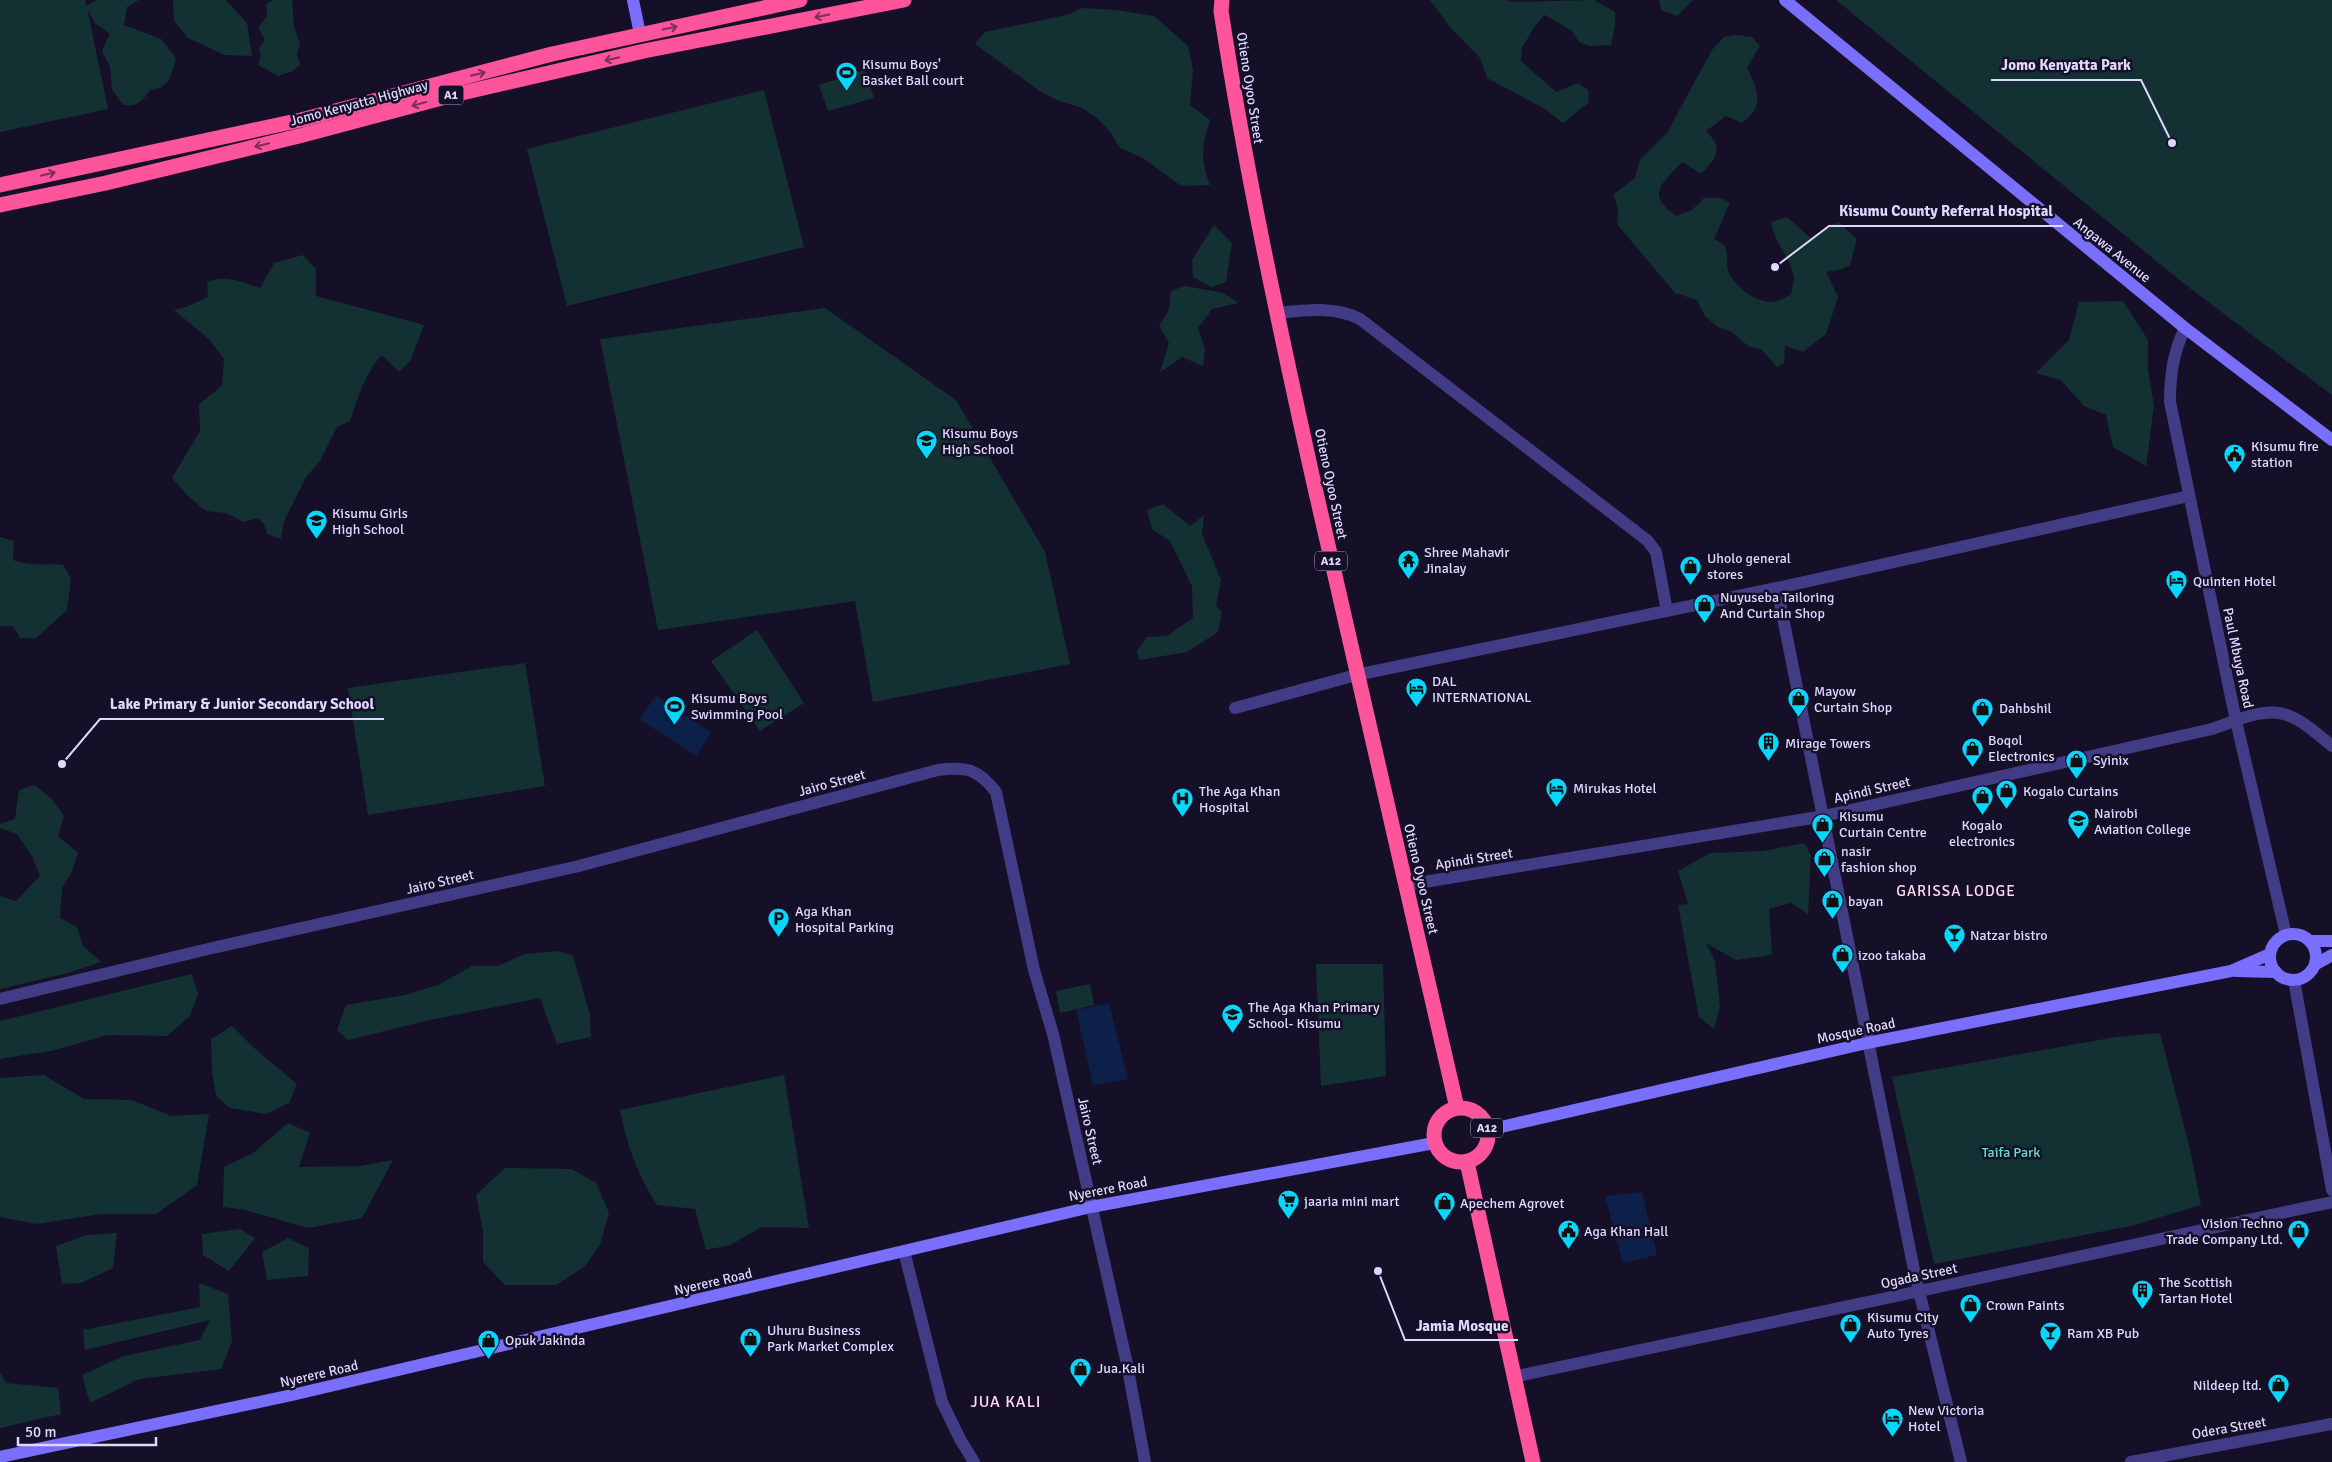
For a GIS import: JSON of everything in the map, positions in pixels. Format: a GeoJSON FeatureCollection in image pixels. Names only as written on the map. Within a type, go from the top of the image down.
{"type":"FeatureCollection","features":[{"type":"Feature","properties":{"kind":"highway","name":"Jomo Kenyatta Highway"},"geometry":{"type":"LineString","coordinates":[[0,185],[301,120],[552,54],[800,0]]}},
{"type":"Feature","properties":{"kind":"highway","name":"Jomo Kenyatta Highway"},"geometry":{"type":"LineString","coordinates":[[0,205],[115,181],[303,135],[453,95],[644,51],[848,6],[904,0]]}},
{"type":"Feature","properties":{"kind":"highway","name":"Otieno Oyoo Street"},"geometry":{"type":"LineString","coordinates":[[1220,4],[1244,151],[1276,313],[1356,675],[1457,1108]]}},
{"type":"Feature","properties":{"kind":"highway","name":"A12"},"geometry":{"type":"LineString","coordinates":[[1434,1143],[1435,1124],[1440,1116],[1457,1108],[1467,1108],[1477,1113],[1484,1120],[1488,1130],[1488,1141],[1484,1150],[1477,1158],[1467,1162]]}},
{"type":"Feature","properties":{"kind":"highway"},"geometry":{"type":"LineString","coordinates":[[1434,1143],[1439,1152],[1447,1159],[1467,1162],[1533,1462]]}},
{"type":"Feature","properties":{"kind":"main road"},"geometry":{"type":"LineString","coordinates":[[633,0],[640,34]]}},
{"type":"Feature","properties":{"kind":"main road","name":"Angawa Avenue"},"geometry":{"type":"LineString","coordinates":[[1785,0],[2185,328],[2332,440]]}},
{"type":"Feature","properties":{"kind":"main road"},"geometry":{"type":"LineString","coordinates":[[2332,941],[2311,941],[2299,934],[2286,935],[2278,939],[2270,954],[2271,964],[2276,972],[2287,979],[2294,980],[2307,976],[2316,964],[2332,955]]}},
{"type":"Feature","properties":{"kind":"main road"},"geometry":{"type":"LineString","coordinates":[[2311,941],[2316,952],[2316,964]]}},
{"type":"Feature","properties":{"kind":"main road","name":"Mosque Road"},"geometry":{"type":"LineString","coordinates":[[2232,971],[2270,954]]}},
{"type":"Feature","properties":{"kind":"main road","name":"Mosque Road"},"geometry":{"type":"LineString","coordinates":[[1488,1130],[1867,1043],[2232,971],[2276,972]]}},
{"type":"Feature","properties":{"kind":"main road","name":"Nyerere Road"},"geometry":{"type":"LineString","coordinates":[[0,1457],[292,1395],[1091,1206],[1434,1143]]}},
{"type":"Feature","properties":{"kind":"street"},"geometry":{"type":"LineString","coordinates":[[640,34],[644,51]]}},
{"type":"Feature","properties":{"kind":"street"},"geometry":{"type":"LineString","coordinates":[[1276,313],[1329,310],[1347,312],[1360,319],[1648,541],[1656,552],[1667,611]]}},
{"type":"Feature","properties":{"kind":"street","name":"Paul Mbuya Road"},"geometry":{"type":"LineString","coordinates":[[2185,328],[2176,347],[2170,374],[2170,402],[2236,721],[2286,935]]}},
{"type":"Feature","properties":{"kind":"street"},"geometry":{"type":"LineString","coordinates":[[1235,708],[1356,675],[1778,588],[2189,496]]}},
{"type":"Feature","properties":{"kind":"street"},"geometry":{"type":"LineString","coordinates":[[1778,588],[1867,1043],[1920,1292],[1961,1462]]}},
{"type":"Feature","properties":{"kind":"street","name":"Apindi Street"},"geometry":{"type":"LineString","coordinates":[[1406,886],[1824,816],[2212,729],[2265,714],[2280,713],[2298,721],[2332,746]]}},
{"type":"Feature","properties":{"kind":"street","name":"Jairo Street"},"geometry":{"type":"LineString","coordinates":[[0,999],[208,949],[579,866],[938,770],[958,767],[976,772],[987,779],[996,792],[1034,970],[1052,1034],[1127,1364],[1145,1462]]}},
{"type":"Feature","properties":{"kind":"street"},"geometry":{"type":"LineString","coordinates":[[2294,980],[2332,1190]]}},
{"type":"Feature","properties":{"kind":"street","name":"Ogada Street"},"geometry":{"type":"LineString","coordinates":[[1513,1377],[1920,1292],[2332,1202]]}},
{"type":"Feature","properties":{"kind":"street"},"geometry":{"type":"LineString","coordinates":[[904,1251],[942,1402],[960,1439],[974,1462]]}},
{"type":"Feature","properties":{"kind":"street","name":"Odera Street"},"geometry":{"type":"LineString","coordinates":[[2131,1462],[2332,1424]]}},
{"type":"Feature","properties":{"kind":"green space"},"geometry":{"type":"Polygon","coordinates":[[[0,0],[85,0],[86,6],[97,0],[139,0],[127,7],[124,25],[161,39],[176,58],[169,80],[162,87],[150,90],[139,103],[123,105],[112,89],[110,67],[102,51],[110,34],[95,23],[87,8],[108,109],[0,132],[0,0]]]}},
{"type":"Feature","properties":{"kind":"green space"},"geometry":{"type":"Polygon","coordinates":[[[173,0],[226,0],[247,23],[252,56],[225,55],[188,38],[174,21],[173,0]]]}},
{"type":"Feature","properties":{"kind":"green space"},"geometry":{"type":"Polygon","coordinates":[[[273,0],[292,0],[294,26],[300,44],[297,53],[300,65],[293,71],[278,76],[258,65],[261,56],[259,48],[265,40],[258,28],[267,16],[266,4],[273,0]]]}},
{"type":"Feature","properties":{"kind":"green space"},"geometry":{"type":"Polygon","coordinates":[[[1430,0],[1508,0],[1510,2],[1594,0],[1615,12],[1615,26],[1611,45],[1590,46],[1579,42],[1572,31],[1545,15],[1535,26],[1522,47],[1521,61],[1556,92],[1578,83],[1588,90],[1589,103],[1563,123],[1545,109],[1487,78],[1480,58],[1450,27],[1430,0]]]}},
{"type":"Feature","properties":{"kind":"green space"},"geometry":{"type":"Polygon","coordinates":[[[1659,0],[1693,0],[1677,16],[1661,10],[1659,0]]]}},
{"type":"Feature","properties":{"kind":"green space"},"geometry":{"type":"Polygon","coordinates":[[[1836,0],[2332,0],[2332,395],[2187,286],[1836,0]]]}},
{"type":"Feature","properties":{"kind":"green space"},"geometry":{"type":"Polygon","coordinates":[[[1082,8],[1116,10],[1154,16],[1188,46],[1193,70],[1190,105],[1210,120],[1205,138],[1203,160],[1210,185],[1181,186],[1143,158],[1120,148],[1111,133],[1098,119],[1082,108],[1057,100],[1041,92],[975,44],[985,32],[1067,15],[1082,8]]]}},
{"type":"Feature","properties":{"kind":"green space"},"geometry":{"type":"Polygon","coordinates":[[[1736,35],[1752,37],[1760,46],[1747,68],[1756,91],[1757,104],[1742,123],[1726,116],[1706,131],[1713,139],[1717,149],[1712,161],[1701,174],[1682,162],[1663,183],[1659,195],[1661,201],[1676,216],[1692,210],[1704,198],[1719,198],[1730,202],[1714,239],[1725,246],[1728,270],[1732,279],[1743,290],[1763,301],[1777,301],[1791,294],[1794,280],[1790,263],[1775,237],[1771,222],[1787,217],[1813,240],[1824,229],[1838,222],[1857,239],[1850,265],[1839,270],[1826,272],[1838,297],[1826,334],[1803,352],[1785,346],[1784,363],[1777,367],[1762,350],[1748,346],[1732,332],[1718,327],[1705,316],[1697,300],[1675,293],[1617,224],[1618,211],[1614,194],[1635,178],[1640,160],[1667,133],[1712,50],[1724,37],[1736,35]]]}},
{"type":"Feature","properties":{"kind":"green space","name":"Kisumu Boys' Basket Ball court"},"geometry":{"type":"Polygon","coordinates":[[[865,70],[874,98],[828,111],[819,85],[865,70]]]}},
{"type":"Feature","properties":{"kind":"green space"},"geometry":{"type":"Polygon","coordinates":[[[764,90],[804,247],[567,306],[527,149],[764,90]]]}},
{"type":"Feature","properties":{"kind":"green space"},"geometry":{"type":"Polygon","coordinates":[[[1214,225],[1232,243],[1226,282],[1211,287],[1193,277],[1192,260],[1214,225]]]}},
{"type":"Feature","properties":{"kind":"green space"},"geometry":{"type":"Polygon","coordinates":[[[303,255],[316,269],[316,296],[424,325],[410,361],[399,372],[382,355],[376,362],[363,386],[350,421],[337,427],[320,461],[306,477],[284,521],[281,539],[267,534],[264,524],[258,518],[244,522],[226,513],[206,511],[189,497],[172,478],[200,431],[199,404],[222,386],[224,359],[209,339],[174,310],[208,297],[207,282],[214,280],[240,281],[260,288],[274,263],[303,255]]]}},
{"type":"Feature","properties":{"kind":"green space"},"geometry":{"type":"Polygon","coordinates":[[[1185,286],[1224,293],[1238,303],[1212,309],[1198,328],[1205,349],[1203,366],[1182,357],[1160,372],[1169,343],[1159,326],[1169,310],[1171,291],[1185,286]]]}},
{"type":"Feature","properties":{"kind":"green space"},"geometry":{"type":"Polygon","coordinates":[[[2123,301],[2148,340],[2148,370],[2154,406],[2146,466],[2113,447],[2106,415],[2084,406],[2061,380],[2036,373],[2069,340],[2079,302],[2123,301]]]}},
{"type":"Feature","properties":{"kind":"green space"},"geometry":{"type":"Polygon","coordinates":[[[825,308],[956,400],[1045,552],[1070,664],[873,702],[855,601],[658,630],[600,339],[825,308]]]}},
{"type":"Feature","properties":{"kind":"green space"},"geometry":{"type":"Polygon","coordinates":[[[1163,504],[1190,526],[1204,515],[1202,534],[1221,580],[1216,606],[1222,612],[1218,632],[1187,652],[1139,660],[1137,651],[1147,637],[1167,636],[1193,618],[1192,586],[1170,541],[1152,529],[1147,510],[1163,504]]]}},
{"type":"Feature","properties":{"kind":"green space"},"geometry":{"type":"Polygon","coordinates":[[[0,537],[14,541],[13,560],[32,564],[63,565],[71,578],[67,610],[36,638],[20,638],[13,626],[0,626],[0,537]]]}},
{"type":"Feature","properties":{"kind":"green space"},"geometry":{"type":"Polygon","coordinates":[[[757,630],[804,703],[760,731],[711,661],[757,630]]]}},
{"type":"Feature","properties":{"kind":"green space"},"geometry":{"type":"Polygon","coordinates":[[[525,663],[545,786],[368,815],[348,688],[525,663]]]}},
{"type":"Feature","properties":{"kind":"green space"},"geometry":{"type":"Polygon","coordinates":[[[34,785],[51,798],[64,816],[58,836],[78,853],[72,871],[62,888],[60,918],[77,927],[83,946],[101,962],[68,973],[0,989],[0,896],[16,901],[40,876],[32,856],[17,834],[0,828],[0,824],[15,819],[19,790],[34,785]]]}},
{"type":"Feature","properties":{"kind":"green space"},"geometry":{"type":"Polygon","coordinates":[[[1804,843],[1811,855],[1808,914],[1791,903],[1769,909],[1772,955],[1736,960],[1706,943],[1715,961],[1720,1007],[1714,1029],[1699,1017],[1678,905],[1688,904],[1678,871],[1710,853],[1763,851],[1804,843]]]}},
{"type":"Feature","properties":{"kind":"green space"},"geometry":{"type":"Polygon","coordinates":[[[558,951],[573,956],[590,1015],[591,1037],[557,1044],[540,998],[430,1020],[348,1040],[337,1030],[346,1005],[405,995],[438,985],[472,966],[498,966],[525,954],[558,951]]]}},
{"type":"Feature","properties":{"kind":"green space"},"geometry":{"type":"Polygon","coordinates":[[[1316,964],[1383,964],[1386,1076],[1321,1086],[1316,964]]]}},
{"type":"Feature","properties":{"kind":"green space"},"geometry":{"type":"Polygon","coordinates":[[[192,974],[198,994],[190,1016],[167,1036],[107,1035],[55,1050],[0,1059],[0,1021],[192,974]]]}},
{"type":"Feature","properties":{"kind":"green space"},"geometry":{"type":"Polygon","coordinates":[[[1090,984],[1094,1005],[1060,1013],[1056,991],[1090,984]]]}},
{"type":"Feature","properties":{"kind":"green space"},"geometry":{"type":"Polygon","coordinates":[[[232,1026],[254,1048],[297,1084],[289,1103],[266,1114],[230,1108],[216,1096],[212,1071],[211,1039],[232,1026]]]}},
{"type":"Feature","properties":{"kind":"green space","name":"Taifa Park"},"geometry":{"type":"Polygon","coordinates":[[[2160,1033],[2190,1149],[2201,1205],[2131,1226],[1934,1264],[1892,1077],[2116,1037],[2160,1033]]]}},
{"type":"Feature","properties":{"kind":"green space"},"geometry":{"type":"Polygon","coordinates":[[[44,1075],[84,1099],[132,1100],[171,1116],[209,1114],[197,1185],[156,1214],[100,1214],[37,1224],[0,1217],[0,1078],[44,1075]]]}},
{"type":"Feature","properties":{"kind":"green space"},"geometry":{"type":"Polygon","coordinates":[[[784,1075],[809,1228],[762,1227],[730,1245],[706,1250],[695,1209],[657,1205],[634,1159],[620,1110],[784,1075]]]}},
{"type":"Feature","properties":{"kind":"green space"},"geometry":{"type":"Polygon","coordinates":[[[288,1123],[310,1133],[299,1167],[359,1166],[393,1160],[362,1218],[308,1228],[245,1210],[223,1207],[224,1167],[253,1153],[288,1123]]]}},
{"type":"Feature","properties":{"kind":"green space"},"geometry":{"type":"Polygon","coordinates":[[[505,1168],[572,1169],[596,1183],[609,1213],[600,1245],[584,1267],[556,1285],[505,1285],[483,1262],[483,1231],[476,1195],[505,1168]]]}},
{"type":"Feature","properties":{"kind":"green space"},"geometry":{"type":"Polygon","coordinates":[[[240,1229],[255,1238],[229,1271],[203,1255],[202,1234],[240,1229]]]}},
{"type":"Feature","properties":{"kind":"green space"},"geometry":{"type":"Polygon","coordinates":[[[117,1233],[113,1268],[81,1283],[62,1284],[56,1246],[87,1235],[117,1233]]]}},
{"type":"Feature","properties":{"kind":"green space"},"geometry":{"type":"Polygon","coordinates":[[[288,1238],[309,1248],[308,1276],[267,1280],[262,1252],[288,1238]]]}},
{"type":"Feature","properties":{"kind":"green space"},"geometry":{"type":"Polygon","coordinates":[[[199,1283],[228,1294],[232,1341],[221,1369],[139,1379],[90,1403],[82,1375],[124,1356],[200,1340],[210,1320],[85,1350],[83,1330],[200,1307],[199,1283]]]}},
{"type":"Feature","properties":{"kind":"green space"},"geometry":{"type":"Polygon","coordinates":[[[0,1373],[6,1383],[58,1388],[61,1414],[0,1428],[0,1373]]]}},
{"type":"Feature","properties":{"kind":"water","name":"Kisumu Boys Swimming Pool"},"geometry":{"type":"Polygon","coordinates":[[[656,696],[711,732],[696,756],[639,719],[656,696]]]}},
{"type":"Feature","properties":{"kind":"water"},"geometry":{"type":"Polygon","coordinates":[[[1109,1003],[1128,1079],[1093,1085],[1076,1010],[1109,1003]]]}},
{"type":"Feature","properties":{"kind":"water"},"geometry":{"type":"Polygon","coordinates":[[[1642,1192],[1657,1255],[1623,1263],[1605,1196],[1642,1192]]]}},
{"type":"Feature","properties":{"kind":"place","name":"Kisumu Boys' Basket Ball court"},"geometry":{"type":"Point","coordinates":[846,91]}},
{"type":"Feature","properties":{"kind":"place","name":"Jomo Kenyatta Park"},"geometry":{"type":"Point","coordinates":[2172,143]}},
{"type":"Feature","properties":{"kind":"place","name":"Kisumu County Referral Hospital"},"geometry":{"type":"Point","coordinates":[1775,267]}},
{"type":"Feature","properties":{"kind":"place","name":"Kisumu Boys High School"},"geometry":{"type":"Point","coordinates":[926,460]}},
{"type":"Feature","properties":{"kind":"place","name":"Kisumu fire station"},"geometry":{"type":"Point","coordinates":[2235,473]}},
{"type":"Feature","properties":{"kind":"place","name":"Kisumu Girls High School"},"geometry":{"type":"Point","coordinates":[316,540]}},
{"type":"Feature","properties":{"kind":"place","name":"Shree Mahavir Jinalay"},"geometry":{"type":"Point","coordinates":[1408,579]}},
{"type":"Feature","properties":{"kind":"place","name":"Uholo general stores"},"geometry":{"type":"Point","coordinates":[1691,585]}},
{"type":"Feature","properties":{"kind":"place","name":"Quinten Hotel"},"geometry":{"type":"Point","coordinates":[2177,600]}},
{"type":"Feature","properties":{"kind":"place","name":"Nuyuseba Tailoring And Curtain Shop"},"geometry":{"type":"Point","coordinates":[1704,624]}},
{"type":"Feature","properties":{"kind":"place","name":"DAL INTERNATIONAL"},"geometry":{"type":"Point","coordinates":[1416,708]}},
{"type":"Feature","properties":{"kind":"place","name":"Mayow Curtain Shop"},"geometry":{"type":"Point","coordinates":[1798,718]}},
{"type":"Feature","properties":{"kind":"place","name":"Kisumu Boys Swimming Pool"},"geometry":{"type":"Point","coordinates":[675,725]}},
{"type":"Feature","properties":{"kind":"place","name":"Dahbshil"},"geometry":{"type":"Point","coordinates":[1983,727]}},
{"type":"Feature","properties":{"kind":"place","name":"Mirage Towers"},"geometry":{"type":"Point","coordinates":[1769,762]}},
{"type":"Feature","properties":{"kind":"place","name":"Lake Primary & Junior Secondary School"},"geometry":{"type":"Point","coordinates":[62,764]}},
{"type":"Feature","properties":{"kind":"place","name":"Boqol Electronics"},"geometry":{"type":"Point","coordinates":[1972,767]}},
{"type":"Feature","properties":{"kind":"place","name":"Syinix"},"geometry":{"type":"Point","coordinates":[2077,779]}},
{"type":"Feature","properties":{"kind":"place","name":"Mirukas Hotel"},"geometry":{"type":"Point","coordinates":[1557,807]}},
{"type":"Feature","properties":{"kind":"place","name":"Kogalo Curtains"},"geometry":{"type":"Point","coordinates":[2007,810]}},
{"type":"Feature","properties":{"kind":"place","name":"Kogalo electronics"},"geometry":{"type":"Point","coordinates":[1982,816]}},
{"type":"Feature","properties":{"kind":"place","name":"The Aga Khan Hospital"},"geometry":{"type":"Point","coordinates":[1183,818]}},
{"type":"Feature","properties":{"kind":"place","name":"Nairobi Aviation College"},"geometry":{"type":"Point","coordinates":[2078,840]}},
{"type":"Feature","properties":{"kind":"place","name":"Kisumu Curtain Centre"},"geometry":{"type":"Point","coordinates":[1823,843]}},
{"type":"Feature","properties":{"kind":"place","name":"nasir fashion shop"},"geometry":{"type":"Point","coordinates":[1825,878]}},
{"type":"Feature","properties":{"kind":"place","name":"bayan"},"geometry":{"type":"Point","coordinates":[1832,920]}},
{"type":"Feature","properties":{"kind":"place","name":"Aga Khan Hospital Parking"},"geometry":{"type":"Point","coordinates":[779,938]}},
{"type":"Feature","properties":{"kind":"place","name":"Natzar bistro"},"geometry":{"type":"Point","coordinates":[1954,954]}},
{"type":"Feature","properties":{"kind":"place","name":"izoo takaba"},"geometry":{"type":"Point","coordinates":[1842,974]}},
{"type":"Feature","properties":{"kind":"place","name":"The Aga Khan Primary School- Kisumu"},"geometry":{"type":"Point","coordinates":[1232,1034]}},
{"type":"Feature","properties":{"kind":"place","name":"jaaria mini mart"},"geometry":{"type":"Point","coordinates":[1288,1220]}},
{"type":"Feature","properties":{"kind":"place","name":"Apechem Agrovet"},"geometry":{"type":"Point","coordinates":[1444,1222]}},
{"type":"Feature","properties":{"kind":"place","name":"Aga Khan Hall"},"geometry":{"type":"Point","coordinates":[1568,1250]}},
{"type":"Feature","properties":{"kind":"place","name":"Vision Techno Trade Company Ltd."},"geometry":{"type":"Point","coordinates":[2299,1250]}},
{"type":"Feature","properties":{"kind":"place","name":"Jamia Mosque"},"geometry":{"type":"Point","coordinates":[1378,1271]}},
{"type":"Feature","properties":{"kind":"place","name":"The Scottish Tartan Hotel"},"geometry":{"type":"Point","coordinates":[2143,1309]}},
{"type":"Feature","properties":{"kind":"place","name":"Crown Paints"},"geometry":{"type":"Point","coordinates":[1970,1324]}},
{"type":"Feature","properties":{"kind":"place","name":"Kisumu City Auto Tyres"},"geometry":{"type":"Point","coordinates":[1851,1344]}},
{"type":"Feature","properties":{"kind":"place","name":"Ram XB Pub"},"geometry":{"type":"Point","coordinates":[2051,1352]}},
{"type":"Feature","properties":{"kind":"place","name":"Uhuru Business Park Market Complex"},"geometry":{"type":"Point","coordinates":[751,1357]}},
{"type":"Feature","properties":{"kind":"place","name":"Opuk Jakinda"},"geometry":{"type":"Point","coordinates":[489,1359]}},
{"type":"Feature","properties":{"kind":"place","name":"Jua.Kali"},"geometry":{"type":"Point","coordinates":[1081,1387]}},
{"type":"Feature","properties":{"kind":"place","name":"Nildeep ltd."},"geometry":{"type":"Point","coordinates":[2278,1404]}},
{"type":"Feature","properties":{"kind":"place","name":"New Victoria Hotel"},"geometry":{"type":"Point","coordinates":[1892,1437]}},
{"type":"Feature","properties":{"kind":"district","name":"GARISSA LODGE"},"geometry":{"type":"Point","coordinates":[1956,891]}},
{"type":"Feature","properties":{"kind":"district","name":"JUA KALI"},"geometry":{"type":"Point","coordinates":[1006,1402]}}]}
